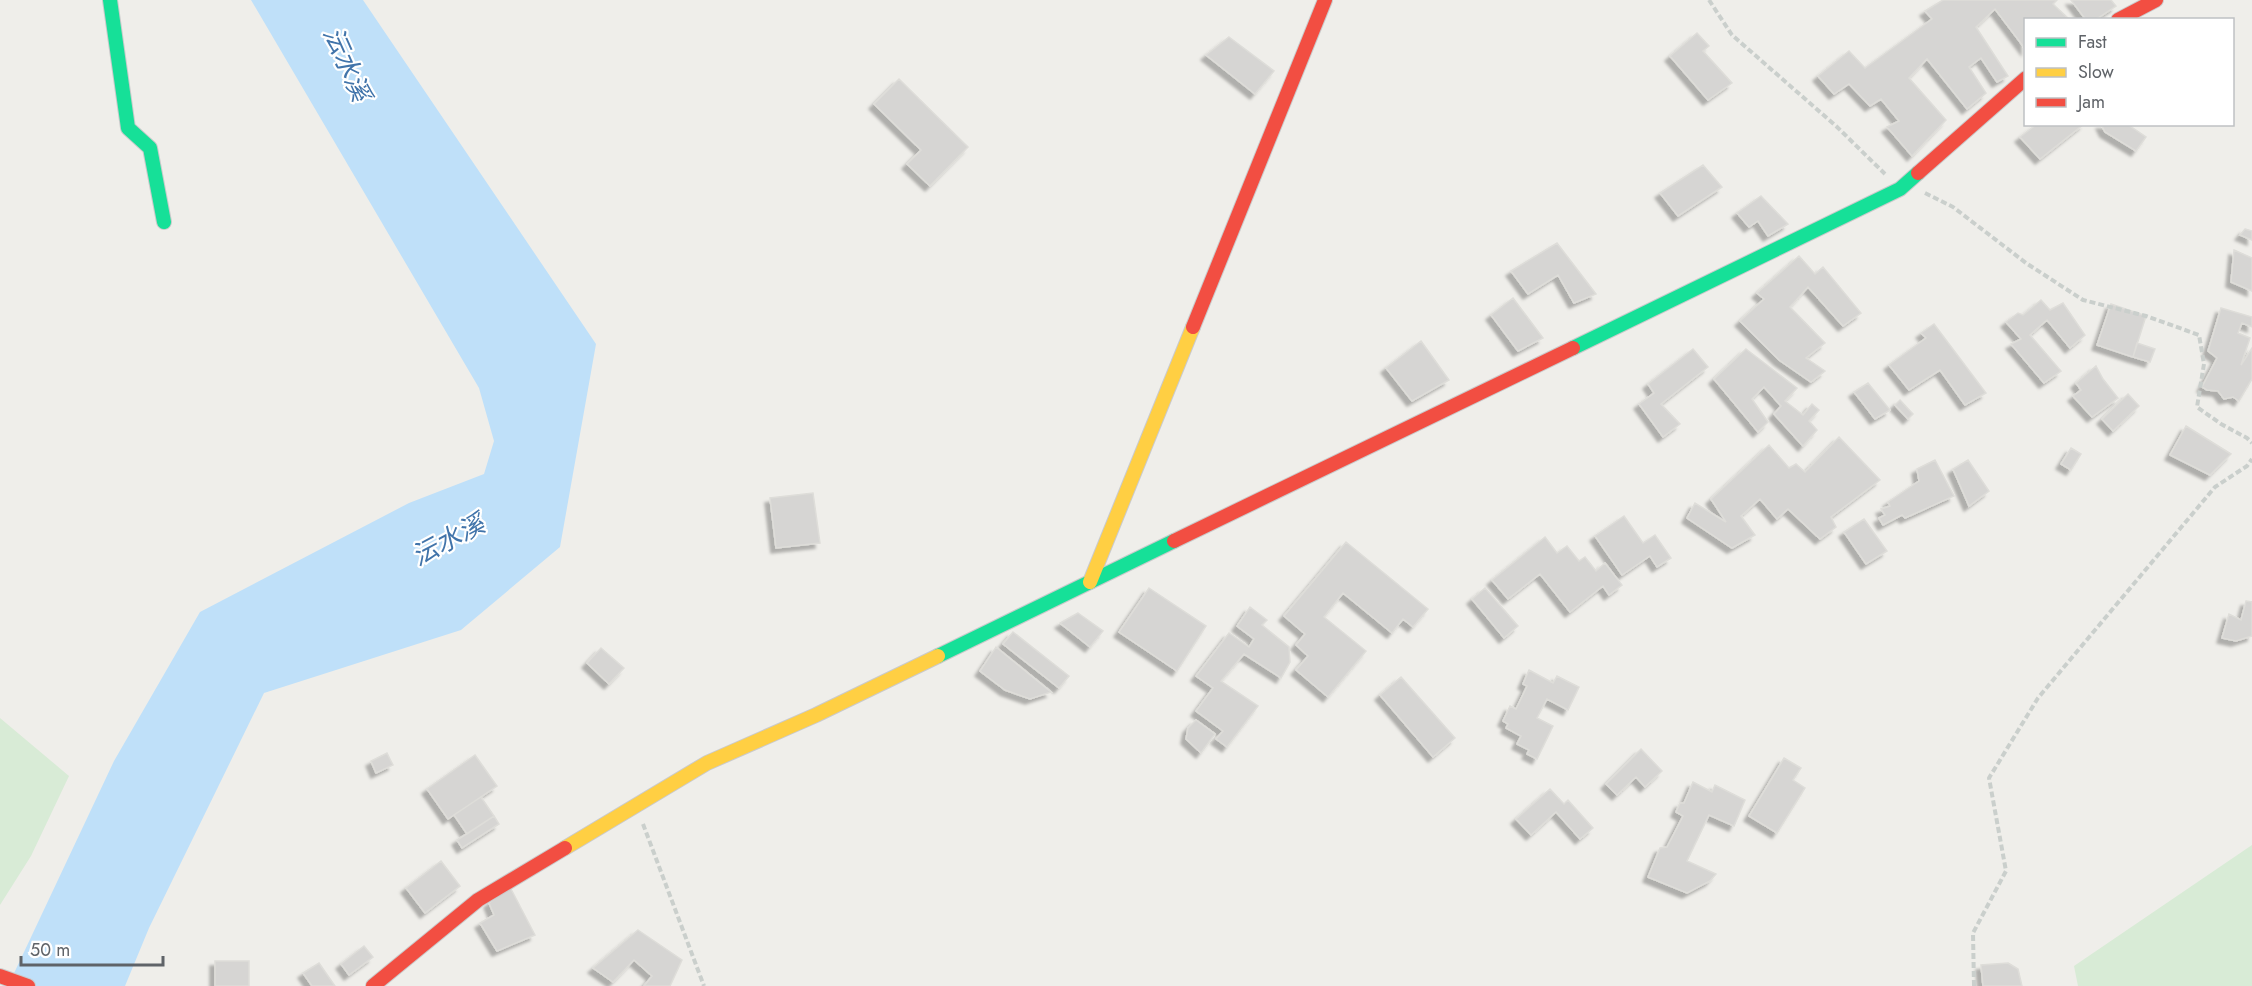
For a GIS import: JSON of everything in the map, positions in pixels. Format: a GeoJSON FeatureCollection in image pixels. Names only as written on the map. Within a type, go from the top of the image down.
{"type":"FeatureCollection","features":[{"type":"Feature","properties":{"kind":"street"},"geometry":{"type":"LineString","coordinates":[[110,0],[128,128],[150,148],[164,222]]}},
{"type":"Feature","properties":{"kind":"street"},"geometry":{"type":"LineString","coordinates":[[1090,582],[1325,0]]}},
{"type":"Feature","properties":{"kind":"street"},"geometry":{"type":"LineString","coordinates":[[2122,18],[2156,0]]}},
{"type":"Feature","properties":{"kind":"street"},"geometry":{"type":"LineString","coordinates":[[373,986],[478,900],[707,763],[816,715],[1900,189],[2024,79]]}},
{"type":"Feature","properties":{"kind":"street"},"geometry":{"type":"LineString","coordinates":[[0,975],[28,986]]}},
{"type":"Feature","properties":{"kind":"path"},"geometry":{"type":"LineString","coordinates":[[1709,0],[1732,34],[1836,126],[1900,189],[1929,194],[1953,207],[2026,262],[2083,300],[2146,316],[2199,335],[2204,364],[2197,407],[2252,443]]}},
{"type":"Feature","properties":{"kind":"path"},"geometry":{"type":"LineString","coordinates":[[1974,986],[1973,933],[2006,871],[1989,778],[2038,698],[2215,487],[2247,466],[2252,459]]}},
{"type":"Feature","properties":{"kind":"path"},"geometry":{"type":"LineString","coordinates":[[636,805],[704,986]]}},
{"type":"Feature","properties":{"kind":"green space"},"geometry":{"type":"Polygon","coordinates":[[[0,718],[69,776],[31,856],[0,905],[0,718]]]}},
{"type":"Feature","properties":{"kind":"green space"},"geometry":{"type":"Polygon","coordinates":[[[2252,845],[2252,986],[2078,986],[2074,966],[2252,845]]]}},
{"type":"Feature","properties":{"kind":"water","name":"沄水溪"},"geometry":{"type":"Polygon","coordinates":[[[251,0],[363,0],[596,344],[560,547],[461,630],[264,693],[149,928],[125,986],[8,986],[114,761],[200,612],[409,503],[484,474],[494,441],[479,388],[251,0]]]}},
{"type":"Feature","properties":{"kind":"building"},"geometry":{"type":"Polygon","coordinates":[[[1943,0],[2057,0],[2053,4],[2068,18],[2024,18],[2024,47],[1995,9],[1976,27],[2008,76],[1997,82],[1981,58],[1969,67],[1986,93],[1967,109],[1927,59],[1909,78],[1946,120],[1912,156],[1887,127],[1899,121],[1881,99],[1870,106],[1849,84],[1834,94],[1818,76],[1849,51],[1865,68],[1932,19],[1925,11],[1943,0]]]}},
{"type":"Feature","properties":{"kind":"building"},"geometry":{"type":"Polygon","coordinates":[[[2071,0],[2111,0],[2116,6],[2098,18],[2084,18],[2071,0]]]}},
{"type":"Feature","properties":{"kind":"building"},"geometry":{"type":"Polygon","coordinates":[[[1697,33],[1709,46],[1703,51],[1732,83],[1708,100],[1670,56],[1697,33]]]}},
{"type":"Feature","properties":{"kind":"building"},"geometry":{"type":"Polygon","coordinates":[[[1229,37],[1274,71],[1255,94],[1206,55],[1229,37]]]}},
{"type":"Feature","properties":{"kind":"building"},"geometry":{"type":"Polygon","coordinates":[[[899,79],[968,147],[930,186],[907,164],[921,150],[874,104],[899,79]]]}},
{"type":"Feature","properties":{"kind":"building"},"geometry":{"type":"Polygon","coordinates":[[[2034,126],[2081,126],[2040,159],[2020,137],[2034,126]]]}},
{"type":"Feature","properties":{"kind":"building"},"geometry":{"type":"Polygon","coordinates":[[[2102,126],[2130,126],[2146,137],[2136,151],[2105,132],[2102,126]]]}},
{"type":"Feature","properties":{"kind":"building"},"geometry":{"type":"Polygon","coordinates":[[[1703,165],[1722,187],[1678,216],[1660,193],[1703,165]]]}},
{"type":"Feature","properties":{"kind":"building"},"geometry":{"type":"Polygon","coordinates":[[[1761,196],[1788,224],[1768,236],[1758,221],[1749,227],[1737,213],[1761,196]]]}},
{"type":"Feature","properties":{"kind":"building"},"geometry":{"type":"Polygon","coordinates":[[[2245,229],[2252,231],[2252,240],[2240,235],[2245,229]]]}},
{"type":"Feature","properties":{"kind":"building"},"geometry":{"type":"Polygon","coordinates":[[[1557,243],[1596,294],[1574,303],[1558,275],[1528,294],[1511,271],[1557,243]]]}},
{"type":"Feature","properties":{"kind":"building"},"geometry":{"type":"Polygon","coordinates":[[[2234,250],[2252,258],[2252,291],[2231,282],[2234,250]]]}},
{"type":"Feature","properties":{"kind":"building"},"geometry":{"type":"Polygon","coordinates":[[[1799,256],[1815,274],[1823,267],[1861,313],[1843,326],[1808,287],[1790,307],[1825,343],[1806,358],[1825,371],[1811,382],[1779,360],[1740,321],[1764,299],[1757,293],[1799,256]]]}},
{"type":"Feature","properties":{"kind":"building"},"geometry":{"type":"Polygon","coordinates":[[[1513,298],[1543,338],[1518,351],[1491,315],[1513,298]]]}},
{"type":"Feature","properties":{"kind":"building"},"geometry":{"type":"Polygon","coordinates":[[[2041,300],[2050,310],[2063,303],[2085,335],[2070,348],[2047,320],[2030,335],[2061,371],[2044,383],[2011,344],[2021,339],[2006,322],[2018,313],[2023,315],[2041,300]]]}},
{"type":"Feature","properties":{"kind":"building"},"geometry":{"type":"Polygon","coordinates":[[[2111,304],[2146,316],[2133,357],[2097,345],[2111,304]]]}},
{"type":"Feature","properties":{"kind":"building"},"geometry":{"type":"Polygon","coordinates":[[[2221,308],[2252,317],[2252,327],[2242,323],[2238,333],[2250,338],[2241,365],[2252,348],[2252,379],[2239,401],[2233,397],[2224,399],[2218,391],[2202,387],[2217,358],[2208,351],[2221,308]]]}},
{"type":"Feature","properties":{"kind":"building"},"geometry":{"type":"Polygon","coordinates":[[[1934,324],[1986,393],[1965,405],[1940,370],[1909,390],[1889,365],[1926,338],[1921,333],[1934,324]]]}},
{"type":"Feature","properties":{"kind":"building"},"geometry":{"type":"Polygon","coordinates":[[[1421,341],[1449,380],[1412,401],[1386,368],[1421,341]]]}},
{"type":"Feature","properties":{"kind":"building"},"geometry":{"type":"Polygon","coordinates":[[[2137,343],[2155,349],[2150,362],[2133,357],[2137,343]]]}},
{"type":"Feature","properties":{"kind":"building"},"geometry":{"type":"Polygon","coordinates":[[[1693,349],[1708,367],[1661,404],[1680,424],[1663,437],[1639,404],[1654,393],[1648,384],[1693,349]]]}},
{"type":"Feature","properties":{"kind":"building"},"geometry":{"type":"Polygon","coordinates":[[[1746,349],[1797,388],[1785,401],[1803,415],[1812,404],[1819,410],[1809,421],[1817,430],[1803,446],[1774,414],[1781,406],[1764,387],[1752,399],[1768,422],[1758,432],[1714,379],[1746,349]]]}},
{"type":"Feature","properties":{"kind":"building"},"geometry":{"type":"Polygon","coordinates":[[[2096,366],[2118,398],[2092,417],[2073,396],[2081,390],[2076,383],[2096,366]]]}},
{"type":"Feature","properties":{"kind":"building"},"geometry":{"type":"Polygon","coordinates":[[[1868,383],[1890,410],[1875,419],[1854,392],[1868,383]]]}},
{"type":"Feature","properties":{"kind":"building"},"geometry":{"type":"Polygon","coordinates":[[[2128,394],[2139,406],[2113,431],[2102,419],[2128,394]]]}},
{"type":"Feature","properties":{"kind":"building"},"geometry":{"type":"Polygon","coordinates":[[[1900,400],[1913,414],[1908,419],[1895,405],[1900,400]]]}},
{"type":"Feature","properties":{"kind":"building"},"geometry":{"type":"Polygon","coordinates":[[[2186,426],[2231,454],[2210,475],[2170,455],[2186,426]]]}},
{"type":"Feature","properties":{"kind":"building"},"geometry":{"type":"Polygon","coordinates":[[[1839,437],[1880,480],[1831,517],[1836,527],[1820,539],[1788,509],[1777,519],[1760,499],[1741,516],[1755,535],[1732,548],[1687,518],[1695,503],[1726,522],[1711,499],[1769,445],[1789,468],[1796,464],[1805,472],[1839,437]]]}},
{"type":"Feature","properties":{"kind":"building"},"geometry":{"type":"Polygon","coordinates":[[[2071,448],[2081,454],[2071,470],[2061,464],[2071,448]]]}},
{"type":"Feature","properties":{"kind":"building"},"geometry":{"type":"Polygon","coordinates":[[[1935,460],[1954,496],[1905,518],[1902,515],[1883,525],[1879,518],[1885,515],[1881,509],[1890,506],[1888,502],[1919,481],[1917,469],[1935,460]]]}},
{"type":"Feature","properties":{"kind":"building"},"geometry":{"type":"Polygon","coordinates":[[[1968,460],[1989,491],[1969,506],[1953,469],[1968,460]]]}},
{"type":"Feature","properties":{"kind":"building"},"geometry":{"type":"Polygon","coordinates":[[[813,493],[820,543],[776,548],[770,498],[813,493]]]}},
{"type":"Feature","properties":{"kind":"building"},"geometry":{"type":"Polygon","coordinates":[[[1624,516],[1643,543],[1655,535],[1671,558],[1657,567],[1650,556],[1622,575],[1595,536],[1624,516]]]}},
{"type":"Feature","properties":{"kind":"building"},"geometry":{"type":"Polygon","coordinates":[[[1864,519],[1887,551],[1866,564],[1844,532],[1864,519]]]}},
{"type":"Feature","properties":{"kind":"building"},"geometry":{"type":"Polygon","coordinates":[[[1545,537],[1557,553],[1567,546],[1579,561],[1585,557],[1596,571],[1605,563],[1622,585],[1609,595],[1603,586],[1570,612],[1540,574],[1508,599],[1492,580],[1545,537]]]}},
{"type":"Feature","properties":{"kind":"building"},"geometry":{"type":"Polygon","coordinates":[[[1346,542],[1428,609],[1413,627],[1403,619],[1392,633],[1343,593],[1324,617],[1366,651],[1328,697],[1296,670],[1308,656],[1296,645],[1305,634],[1284,616],[1346,542]]]}},
{"type":"Feature","properties":{"kind":"building"},"geometry":{"type":"Polygon","coordinates":[[[1149,588],[1206,626],[1177,671],[1119,632],[1149,588]]]}},
{"type":"Feature","properties":{"kind":"building"},"geometry":{"type":"Polygon","coordinates":[[[1485,588],[1518,626],[1504,638],[1472,599],[1485,588]]]}},
{"type":"Feature","properties":{"kind":"building"},"geometry":{"type":"Polygon","coordinates":[[[2246,601],[2252,602],[2252,636],[2236,641],[2222,638],[2229,614],[2241,620],[2246,601]]]}},
{"type":"Feature","properties":{"kind":"building"},"geometry":{"type":"Polygon","coordinates":[[[1250,607],[1267,620],[1262,625],[1289,647],[1290,662],[1281,678],[1244,654],[1221,681],[1258,706],[1227,747],[1216,739],[1223,731],[1196,711],[1213,688],[1196,676],[1229,633],[1249,647],[1254,639],[1237,626],[1250,607]]]}},
{"type":"Feature","properties":{"kind":"building"},"geometry":{"type":"Polygon","coordinates":[[[1078,613],[1103,631],[1090,647],[1060,623],[1078,613]]]}},
{"type":"Feature","properties":{"kind":"building"},"geometry":{"type":"Polygon","coordinates":[[[1013,632],[1069,676],[1059,688],[1003,644],[1013,632]]]}},
{"type":"Feature","properties":{"kind":"building"},"geometry":{"type":"Polygon","coordinates":[[[996,647],[1051,692],[1030,699],[1005,690],[980,671],[996,647]]]}},
{"type":"Feature","properties":{"kind":"building"},"geometry":{"type":"Polygon","coordinates":[[[601,648],[624,668],[609,684],[587,663],[601,648]]]}},
{"type":"Feature","properties":{"kind":"building"},"geometry":{"type":"Polygon","coordinates":[[[1529,670],[1553,683],[1557,676],[1579,687],[1568,710],[1547,699],[1537,718],[1553,726],[1537,759],[1527,754],[1529,750],[1517,744],[1521,736],[1506,728],[1508,724],[1503,721],[1510,706],[1516,709],[1527,686],[1523,684],[1529,670]]]}},
{"type":"Feature","properties":{"kind":"building"},"geometry":{"type":"Polygon","coordinates":[[[1401,677],[1455,738],[1433,757],[1380,695],[1401,677]]]}},
{"type":"Feature","properties":{"kind":"building"},"geometry":{"type":"Polygon","coordinates":[[[1196,720],[1215,734],[1201,753],[1186,739],[1188,728],[1196,720]]]}},
{"type":"Feature","properties":{"kind":"building"},"geometry":{"type":"Polygon","coordinates":[[[1641,749],[1662,771],[1645,787],[1636,777],[1617,795],[1606,784],[1641,749]]]}},
{"type":"Feature","properties":{"kind":"building"},"geometry":{"type":"Polygon","coordinates":[[[387,753],[393,765],[376,773],[371,761],[387,753]]]}},
{"type":"Feature","properties":{"kind":"building"},"geometry":{"type":"Polygon","coordinates":[[[475,755],[497,786],[448,819],[427,789],[475,755]]]}},
{"type":"Feature","properties":{"kind":"building"},"geometry":{"type":"Polygon","coordinates":[[[1784,758],[1801,768],[1793,780],[1805,788],[1777,833],[1749,816],[1784,758]]]}},
{"type":"Feature","properties":{"kind":"building"},"geometry":{"type":"Polygon","coordinates":[[[1693,782],[1712,792],[1715,785],[1745,800],[1734,826],[1709,815],[1687,861],[1716,874],[1710,881],[1687,893],[1648,877],[1660,848],[1667,847],[1683,816],[1676,812],[1680,803],[1684,803],[1693,782]]]}},
{"type":"Feature","properties":{"kind":"building"},"geometry":{"type":"Polygon","coordinates":[[[1550,789],[1564,804],[1568,800],[1593,828],[1580,839],[1556,812],[1531,835],[1516,819],[1550,789]]]}},
{"type":"Feature","properties":{"kind":"building"},"geometry":{"type":"Polygon","coordinates":[[[481,797],[494,816],[467,834],[454,815],[481,797]]]}},
{"type":"Feature","properties":{"kind":"building"},"geometry":{"type":"Polygon","coordinates":[[[494,816],[499,824],[462,848],[457,840],[494,816]]]}},
{"type":"Feature","properties":{"kind":"building"},"geometry":{"type":"Polygon","coordinates":[[[441,861],[460,886],[425,913],[406,888],[441,861]]]}},
{"type":"Feature","properties":{"kind":"building"},"geometry":{"type":"Polygon","coordinates":[[[510,887],[535,935],[497,951],[480,923],[494,915],[489,903],[510,887]]]}},
{"type":"Feature","properties":{"kind":"building"},"geometry":{"type":"Polygon","coordinates":[[[638,930],[682,960],[670,986],[644,986],[652,976],[634,960],[613,982],[593,968],[638,930]]]}},
{"type":"Feature","properties":{"kind":"building"},"geometry":{"type":"Polygon","coordinates":[[[364,946],[373,957],[349,975],[341,964],[364,946]]]}},
{"type":"Feature","properties":{"kind":"building"},"geometry":{"type":"Polygon","coordinates":[[[215,961],[249,961],[249,986],[215,986],[215,961]]]}},
{"type":"Feature","properties":{"kind":"building"},"geometry":{"type":"Polygon","coordinates":[[[319,963],[335,986],[312,986],[303,973],[319,963]]]}},
{"type":"Feature","properties":{"kind":"building"},"geometry":{"type":"Polygon","coordinates":[[[2008,963],[2018,969],[2022,986],[1983,986],[1981,965],[2008,963]]]}},
{"type":"Feature","properties":{"kind":"traffic: fast"},"geometry":{"type":"LineString","coordinates":[[110,0],[128,128],[150,148],[164,222]]}},
{"type":"Feature","properties":{"kind":"traffic: fast"},"geometry":{"type":"LineString","coordinates":[[1573,348],[1900,189],[1918,173]]}},
{"type":"Feature","properties":{"kind":"traffic: fast"},"geometry":{"type":"LineString","coordinates":[[938,656],[1174,541]]}},
{"type":"Feature","properties":{"kind":"traffic: slow"},"geometry":{"type":"LineString","coordinates":[[1090,582],[1193,327]]}},
{"type":"Feature","properties":{"kind":"traffic: slow"},"geometry":{"type":"LineString","coordinates":[[565,848],[707,763],[816,715],[938,656]]}},
{"type":"Feature","properties":{"kind":"traffic: jam"},"geometry":{"type":"LineString","coordinates":[[1193,327],[1325,0]]}},
{"type":"Feature","properties":{"kind":"traffic: jam"},"geometry":{"type":"LineString","coordinates":[[2122,18],[2156,0]]}},
{"type":"Feature","properties":{"kind":"traffic: jam"},"geometry":{"type":"LineString","coordinates":[[1918,173],[2024,80]]}},
{"type":"Feature","properties":{"kind":"traffic: jam"},"geometry":{"type":"LineString","coordinates":[[1174,541],[1573,348]]}},
{"type":"Feature","properties":{"kind":"traffic: jam"},"geometry":{"type":"LineString","coordinates":[[373,986],[478,900],[565,848]]}},
{"type":"Feature","properties":{"kind":"traffic: jam"},"geometry":{"type":"LineString","coordinates":[[0,976],[28,986]]}}]}
